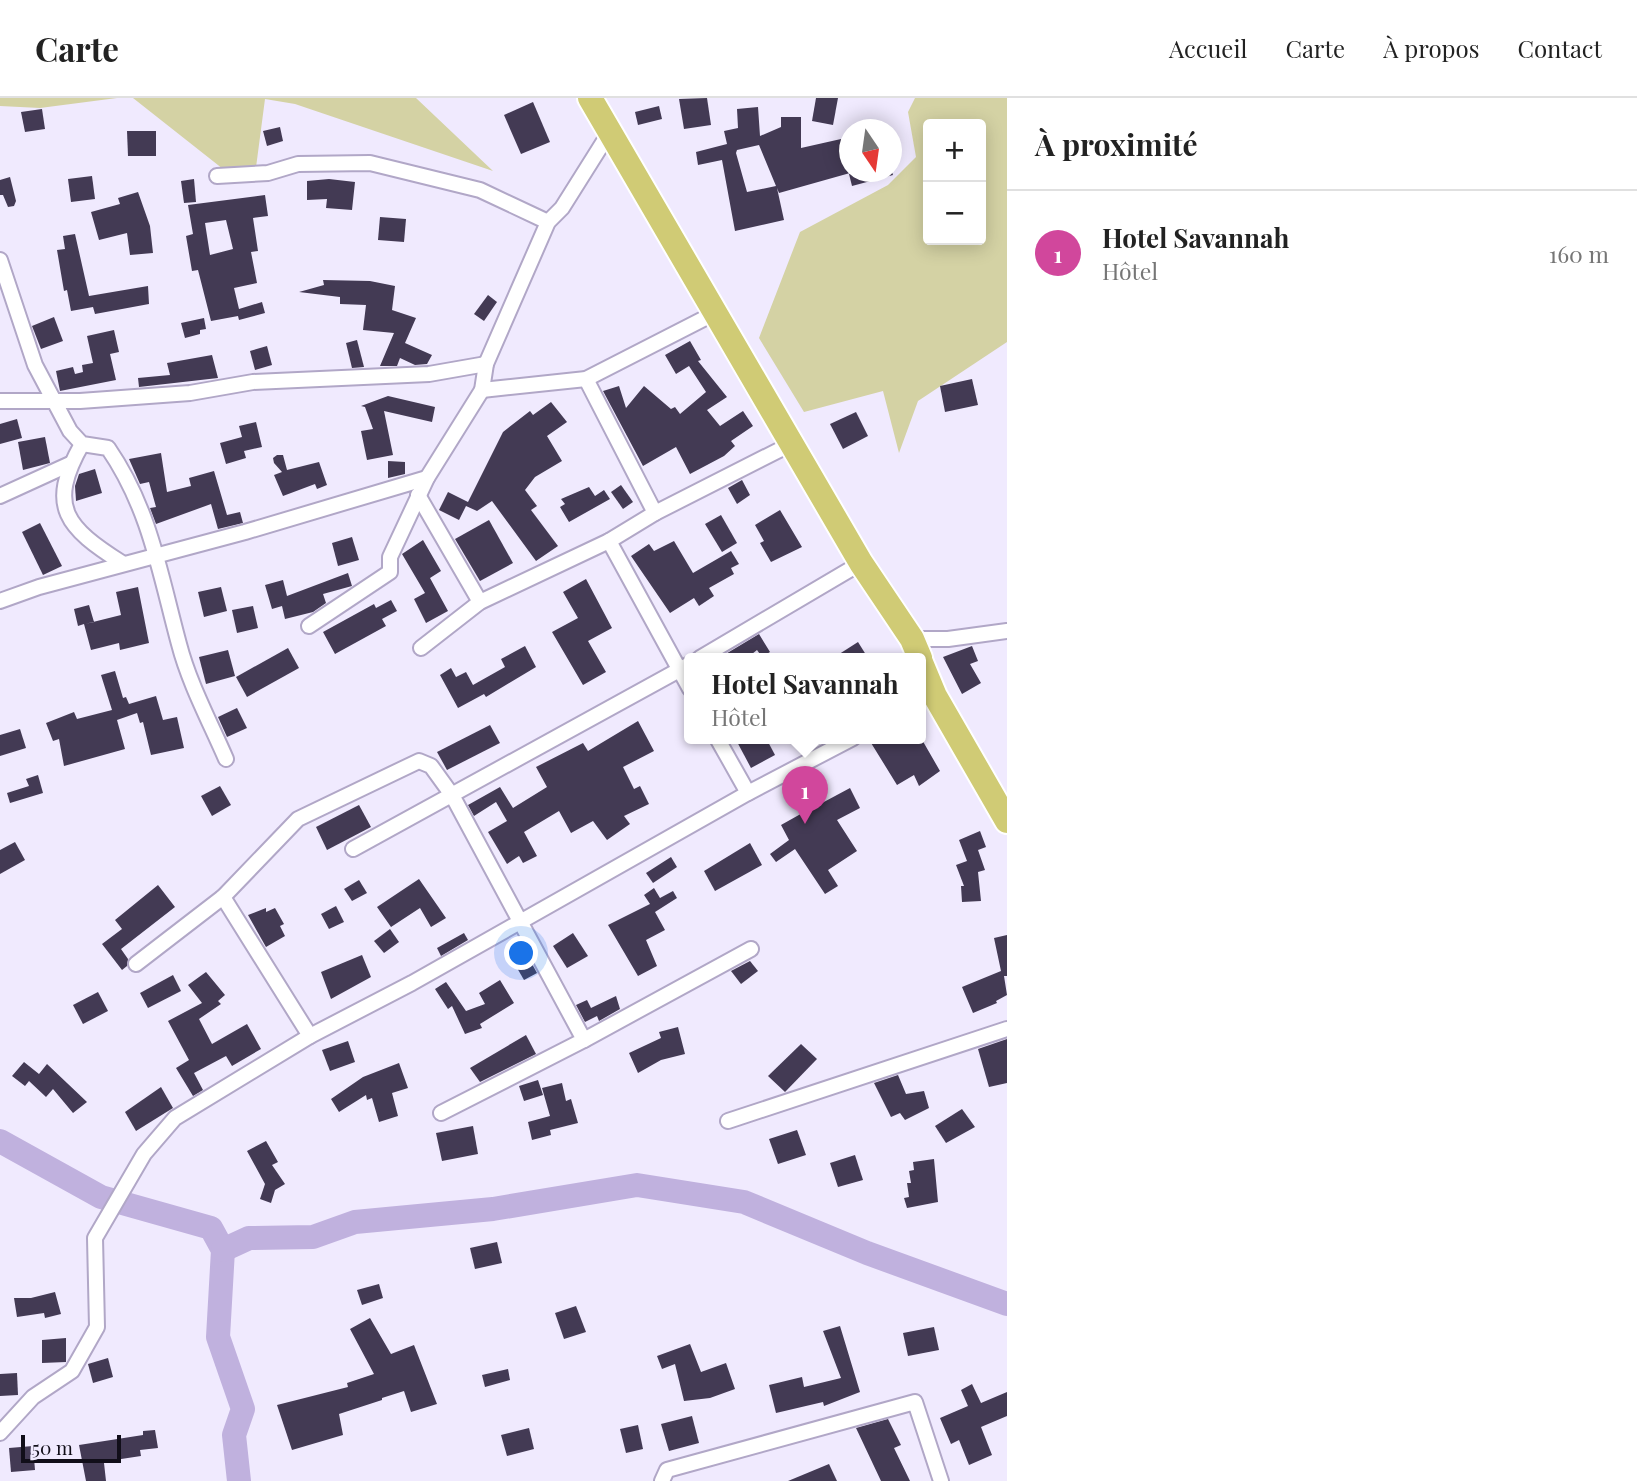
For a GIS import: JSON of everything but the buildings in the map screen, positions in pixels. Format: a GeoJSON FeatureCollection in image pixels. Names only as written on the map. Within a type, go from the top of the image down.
{"type":"FeatureCollection","features":[{"type":"Feature","properties":{"kind":"highway"},"geometry":{"type":"LineString","coordinates":[[590,98],[861,563],[917,652]]}},
{"type":"Feature","properties":{"kind":"highway"},"geometry":{"type":"LineString","coordinates":[[928,700],[1007,821]]}},
{"type":"Feature","properties":{"kind":"street"},"geometry":{"type":"LineString","coordinates":[[309,626],[390,572],[390,557],[418,495],[482,390],[486,364],[548,222],[562,208],[611,130]]}},
{"type":"Feature","properties":{"kind":"street"},"geometry":{"type":"LineString","coordinates":[[217,176],[268,173],[298,164],[370,163],[480,190],[548,222]]}},
{"type":"Feature","properties":{"kind":"street"},"geometry":{"type":"LineString","coordinates":[[0,260],[35,365],[70,431],[82,444],[108,448],[147,522],[158,555],[179,647],[226,759]]}},
{"type":"Feature","properties":{"kind":"street"},"geometry":{"type":"LineString","coordinates":[[482,390],[586,379],[717,312]]}},
{"type":"Feature","properties":{"kind":"street"},"geometry":{"type":"LineString","coordinates":[[0,401],[190,393],[253,382],[429,374],[486,364]]}},
{"type":"Feature","properties":{"kind":"street"},"geometry":{"type":"LineString","coordinates":[[586,379],[655,513]]}},
{"type":"Feature","properties":{"kind":"street"},"geometry":{"type":"LineString","coordinates":[[421,648],[480,602],[608,541],[655,513],[793,443]]}},
{"type":"Feature","properties":{"kind":"street"},"geometry":{"type":"LineString","coordinates":[[82,444],[70,464],[64,506],[66,516],[76,530],[122,563]]}},
{"type":"Feature","properties":{"kind":"street"},"geometry":{"type":"LineString","coordinates":[[0,496],[70,464]]}},
{"type":"Feature","properties":{"kind":"street"},"geometry":{"type":"LineString","coordinates":[[0,601],[122,563],[427,478]]}},
{"type":"Feature","properties":{"kind":"street"},"geometry":{"type":"LineString","coordinates":[[418,495],[480,602]]}},
{"type":"Feature","properties":{"kind":"street"},"geometry":{"type":"LineString","coordinates":[[353,849],[684,667],[608,541]]}},
{"type":"Feature","properties":{"kind":"street"},"geometry":{"type":"LineString","coordinates":[[708,653],[861,563]]}},
{"type":"Feature","properties":{"kind":"street"},"geometry":{"type":"LineString","coordinates":[[917,652],[948,639],[1007,631]]}},
{"type":"Feature","properties":{"kind":"street"},"geometry":{"type":"LineString","coordinates":[[720,744],[748,793]]}},
{"type":"Feature","properties":{"kind":"street"},"geometry":{"type":"LineString","coordinates":[[0,1433],[33,1397],[72,1371],[97,1327],[95,1238],[144,1154],[175,1118],[310,1036],[522,922],[748,793],[842,744]]}},
{"type":"Feature","properties":{"kind":"street"},"geometry":{"type":"LineString","coordinates":[[136,964],[223,897],[298,819],[419,761],[431,766],[452,794],[584,1040]]}},
{"type":"Feature","properties":{"kind":"street"},"geometry":{"type":"LineString","coordinates":[[223,897],[310,1036]]}},
{"type":"Feature","properties":{"kind":"street"},"geometry":{"type":"LineString","coordinates":[[440,1113],[584,1040],[751,949]]}},
{"type":"Feature","properties":{"kind":"street"},"geometry":{"type":"LineString","coordinates":[[728,1121],[1007,1029]]}},
{"type":"Feature","properties":{"kind":"street"},"geometry":{"type":"LineString","coordinates":[[666,1477],[915,1402],[941,1481]]}},
{"type":"Feature","properties":{"kind":"shaded area"},"geometry":{"type":"Polygon","coordinates":[[[0,98],[117,98],[40,108],[0,106],[0,98]]]}},
{"type":"Feature","properties":{"kind":"shaded area"},"geometry":{"type":"Polygon","coordinates":[[[133,98],[416,98],[493,171],[295,104],[265,99],[255,175],[223,169],[133,98]]]}},
{"type":"Feature","properties":{"kind":"shaded area"},"geometry":{"type":"Polygon","coordinates":[[[915,98],[1007,98],[1007,342],[918,401],[899,453],[883,391],[804,412],[759,338],[800,232],[891,182],[902,182],[902,171],[916,157],[908,112],[915,98]]]}},
{"type":"Feature","properties":{"kind":"waterway"},"geometry":{"type":"LineString","coordinates":[[0,1141],[101,1197],[211,1228],[223,1250],[218,1337],[243,1409],[234,1435],[239,1481]]}},
{"type":"Feature","properties":{"kind":"waterway"},"geometry":{"type":"LineString","coordinates":[[223,1250],[249,1238],[313,1237],[355,1222],[493,1209],[637,1185],[744,1202],[867,1253],[1007,1304]]}},
{"type":"Feature","properties":{"kind":"place","name":"Hotel Savannah"},"geometry":{"type":"Point","coordinates":[805,824]}}]}
